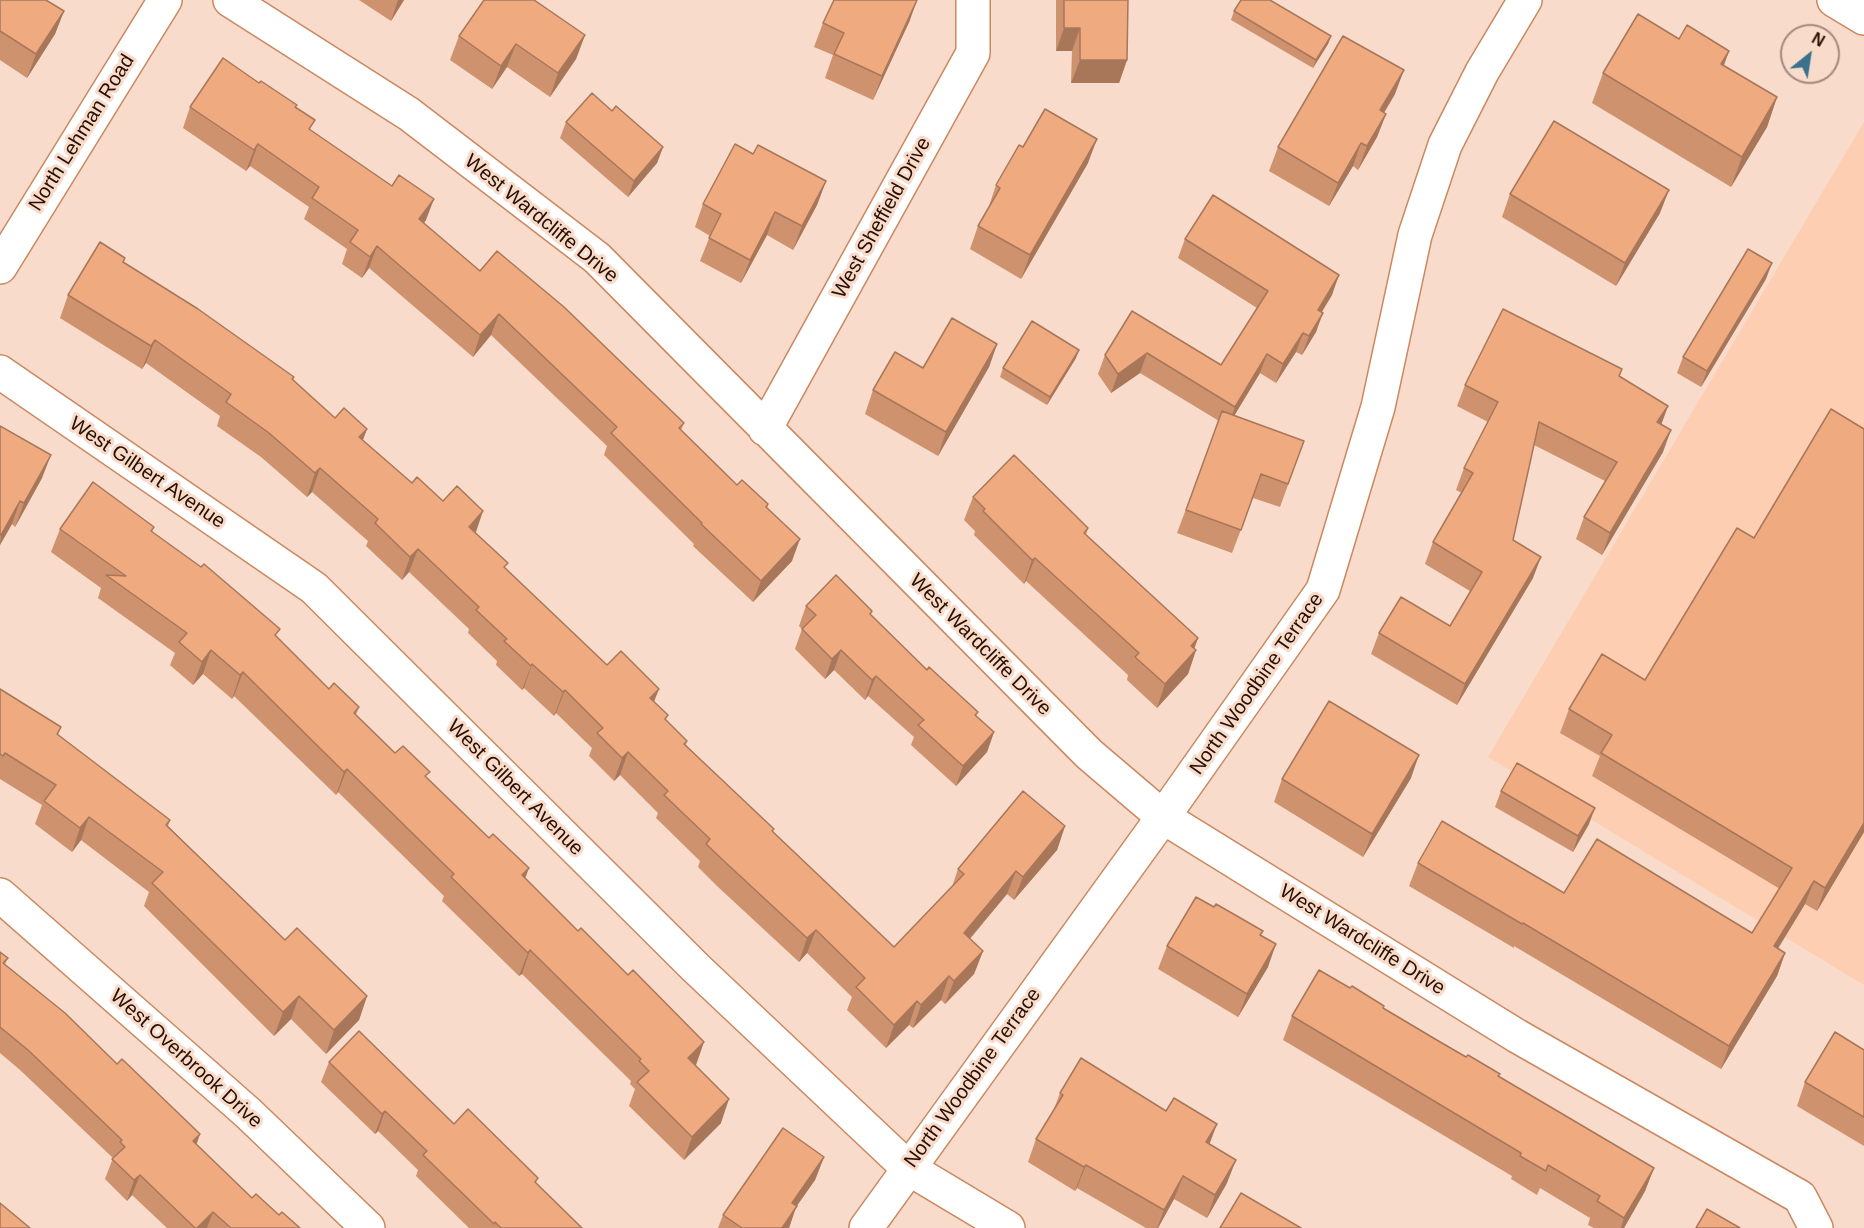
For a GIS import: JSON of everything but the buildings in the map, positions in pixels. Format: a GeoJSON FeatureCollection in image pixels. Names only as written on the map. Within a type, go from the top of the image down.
{"type":"FeatureCollection","features":[{"type":"Feature","properties":{"kind":"street","name":"North Lehman Road"},"geometry":{"type":"LineString","coordinates":[[0,267],[165,0]]}},
{"type":"Feature","properties":{"kind":"street","name":"West Wardcliffe Drive"},"geometry":{"type":"LineString","coordinates":[[230,0],[409,114],[597,258],[1089,754],[1163,817],[1517,1036],[1800,1197],[1816,1228]]}},
{"type":"Feature","properties":{"kind":"street","name":"West Sheffield Drive"},"geometry":{"type":"LineString","coordinates":[[765,429],[973,53],[973,0]]}},
{"type":"Feature","properties":{"kind":"street","name":"North Woodbine Terrace"},"geometry":{"type":"LineString","coordinates":[[866,1228],[1163,817],[1323,590],[1378,407],[1415,235],[1445,145],[1482,72],[1525,0]]}},
{"type":"Feature","properties":{"kind":"street"},"geometry":{"type":"LineString","coordinates":[[1834,0],[1864,18]]}},
{"type":"Feature","properties":{"kind":"street","name":"West Gilbert Avenue"},"geometry":{"type":"LineString","coordinates":[[0,372],[314,588],[696,968],[908,1168],[1008,1228]]}},
{"type":"Feature","properties":{"kind":"street","name":"West Overbrook Drive"},"geometry":{"type":"LineString","coordinates":[[0,895],[248,1113],[368,1228]]}},
{"type":"Feature","properties":{"kind":"shaded area"},"geometry":{"type":"Polygon","coordinates":[[[1864,122],[1864,985],[1488,757],[1864,122]]]}}]}
